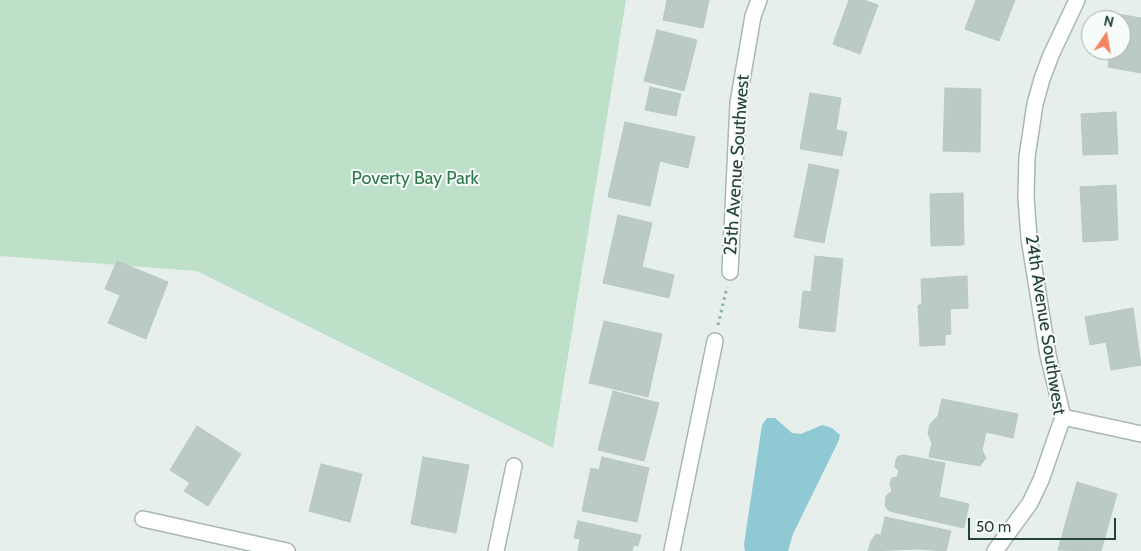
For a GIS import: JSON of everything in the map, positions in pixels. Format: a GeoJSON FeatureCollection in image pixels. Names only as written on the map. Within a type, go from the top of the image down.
{"type":"FeatureCollection","features":[{"type":"Feature","properties":{"kind":"street","name":"25th Avenue Southwest"},"geometry":{"type":"LineString","coordinates":[[730,272],[738,103],[753,16],[759,0]]}},
{"type":"Feature","properties":{"kind":"street","name":"24th Avenue Southwest"},"geometry":{"type":"LineString","coordinates":[[995,551],[1030,503],[1041,480],[1063,418],[1037,294],[1029,238],[1027,173],[1031,126],[1042,79],[1051,54],[1077,0]]}},
{"type":"Feature","properties":{"kind":"street"},"geometry":{"type":"LineString","coordinates":[[672,551],[715,341]]}},
{"type":"Feature","properties":{"kind":"street"},"geometry":{"type":"LineString","coordinates":[[1063,418],[1141,434]]}},
{"type":"Feature","properties":{"kind":"street"},"geometry":{"type":"LineString","coordinates":[[496,551],[514,466]]}},
{"type":"Feature","properties":{"kind":"street"},"geometry":{"type":"LineString","coordinates":[[144,519],[287,551]]}},
{"type":"Feature","properties":{"kind":"path"},"geometry":{"type":"LineString","coordinates":[[715,341],[730,272]]}},
{"type":"Feature","properties":{"kind":"green space","name":"Poverty Bay Park"},"geometry":{"type":"Polygon","coordinates":[[[0,0],[626,0],[553,448],[197,271],[0,256],[0,0]]]}},
{"type":"Feature","properties":{"kind":"water"},"geometry":{"type":"Polygon","coordinates":[[[767,418],[775,418],[792,433],[801,434],[822,425],[832,428],[840,435],[793,534],[788,551],[745,551],[744,544],[762,425],[767,418]]]}},
{"type":"Feature","properties":{"kind":"building"},"geometry":{"type":"Polygon","coordinates":[[[667,0],[709,0],[703,28],[663,20],[667,0]]]}},
{"type":"Feature","properties":{"kind":"building"},"geometry":{"type":"Polygon","coordinates":[[[849,0],[864,0],[878,5],[860,54],[833,44],[849,0]]]}},
{"type":"Feature","properties":{"kind":"building"},"geometry":{"type":"Polygon","coordinates":[[[976,0],[1015,0],[999,41],[965,29],[976,0]]]}},
{"type":"Feature","properties":{"kind":"building"},"geometry":{"type":"Polygon","coordinates":[[[1131,16],[1141,18],[1141,73],[1108,67],[1109,60],[1131,60],[1131,16]]]}},
{"type":"Feature","properties":{"kind":"building"},"geometry":{"type":"Polygon","coordinates":[[[657,30],[697,40],[684,91],[644,81],[657,30]]]}},
{"type":"Feature","properties":{"kind":"building"},"geometry":{"type":"Polygon","coordinates":[[[650,87],[681,94],[676,116],[645,110],[650,87]]]}},
{"type":"Feature","properties":{"kind":"building"},"geometry":{"type":"Polygon","coordinates":[[[945,88],[981,89],[980,152],[943,151],[945,88]]]}},
{"type":"Feature","properties":{"kind":"building"},"geometry":{"type":"Polygon","coordinates":[[[810,93],[841,98],[836,130],[847,132],[842,156],[800,149],[810,93]]]}},
{"type":"Feature","properties":{"kind":"building"},"geometry":{"type":"Polygon","coordinates":[[[1116,112],[1118,154],[1083,155],[1081,114],[1116,112]]]}},
{"type":"Feature","properties":{"kind":"building"},"geometry":{"type":"Polygon","coordinates":[[[625,122],[695,137],[688,168],[660,161],[650,206],[608,197],[625,122]]]}},
{"type":"Feature","properties":{"kind":"building"},"geometry":{"type":"Polygon","coordinates":[[[809,164],[839,170],[824,243],[794,237],[809,164]]]}},
{"type":"Feature","properties":{"kind":"building"},"geometry":{"type":"Polygon","coordinates":[[[1116,185],[1118,240],[1083,242],[1080,187],[1116,185]]]}},
{"type":"Feature","properties":{"kind":"building"},"geometry":{"type":"Polygon","coordinates":[[[963,193],[964,245],[931,246],[930,194],[963,193]]]}},
{"type":"Feature","properties":{"kind":"building"},"geometry":{"type":"Polygon","coordinates":[[[618,215],[652,223],[642,267],[674,275],[669,298],[603,283],[618,215]]]}},
{"type":"Feature","properties":{"kind":"building"},"geometry":{"type":"Polygon","coordinates":[[[815,256],[843,259],[835,332],[799,328],[803,291],[811,292],[815,256]]]}},
{"type":"Feature","properties":{"kind":"building"},"geometry":{"type":"Polygon","coordinates":[[[117,261],[168,282],[146,339],[108,323],[120,295],[105,289],[117,261]]]}},
{"type":"Feature","properties":{"kind":"building"},"geometry":{"type":"Polygon","coordinates":[[[967,276],[968,308],[950,309],[951,334],[945,335],[945,345],[920,346],[918,305],[922,305],[921,279],[967,276]]]}},
{"type":"Feature","properties":{"kind":"building"},"geometry":{"type":"Polygon","coordinates":[[[1133,308],[1141,365],[1111,370],[1106,342],[1090,345],[1085,317],[1133,308]]]}},
{"type":"Feature","properties":{"kind":"building"},"geometry":{"type":"Polygon","coordinates":[[[604,321],[662,334],[648,397],[589,383],[604,321]]]}},
{"type":"Feature","properties":{"kind":"building"},"geometry":{"type":"Polygon","coordinates":[[[613,391],[659,403],[644,461],[598,450],[613,391]]]}},
{"type":"Feature","properties":{"kind":"building"},"geometry":{"type":"Polygon","coordinates":[[[942,399],[1018,414],[1013,438],[986,432],[982,450],[986,458],[980,466],[929,457],[932,443],[928,433],[930,424],[938,416],[942,399]]]}},
{"type":"Feature","properties":{"kind":"building"},"geometry":{"type":"Polygon","coordinates":[[[197,426],[241,454],[208,506],[184,491],[190,483],[170,470],[197,426]]]}},
{"type":"Feature","properties":{"kind":"building"},"geometry":{"type":"Polygon","coordinates":[[[904,455],[945,463],[939,497],[969,504],[964,528],[889,511],[885,506],[886,496],[892,491],[890,483],[892,478],[897,477],[899,471],[895,467],[896,460],[898,456],[904,455]]]}},
{"type":"Feature","properties":{"kind":"building"},"geometry":{"type":"Polygon","coordinates":[[[423,457],[469,465],[456,533],[411,524],[423,457]]]}},
{"type":"Feature","properties":{"kind":"building"},"geometry":{"type":"Polygon","coordinates":[[[602,457],[649,468],[637,522],[582,511],[591,468],[599,470],[602,457]]]}},
{"type":"Feature","properties":{"kind":"building"},"geometry":{"type":"Polygon","coordinates":[[[321,464],[362,474],[350,522],[309,511],[321,464]]]}},
{"type":"Feature","properties":{"kind":"building"},"geometry":{"type":"Polygon","coordinates":[[[1077,482],[1117,494],[1101,551],[1058,550],[1077,482]]]}},
{"type":"Feature","properties":{"kind":"building"},"geometry":{"type":"Polygon","coordinates":[[[885,517],[951,531],[946,551],[918,549],[868,551],[871,541],[876,534],[881,535],[885,517]]]}},
{"type":"Feature","properties":{"kind":"building"},"geometry":{"type":"Polygon","coordinates":[[[578,521],[641,535],[638,546],[634,545],[632,551],[578,551],[580,539],[574,538],[578,521]]]}}]}
